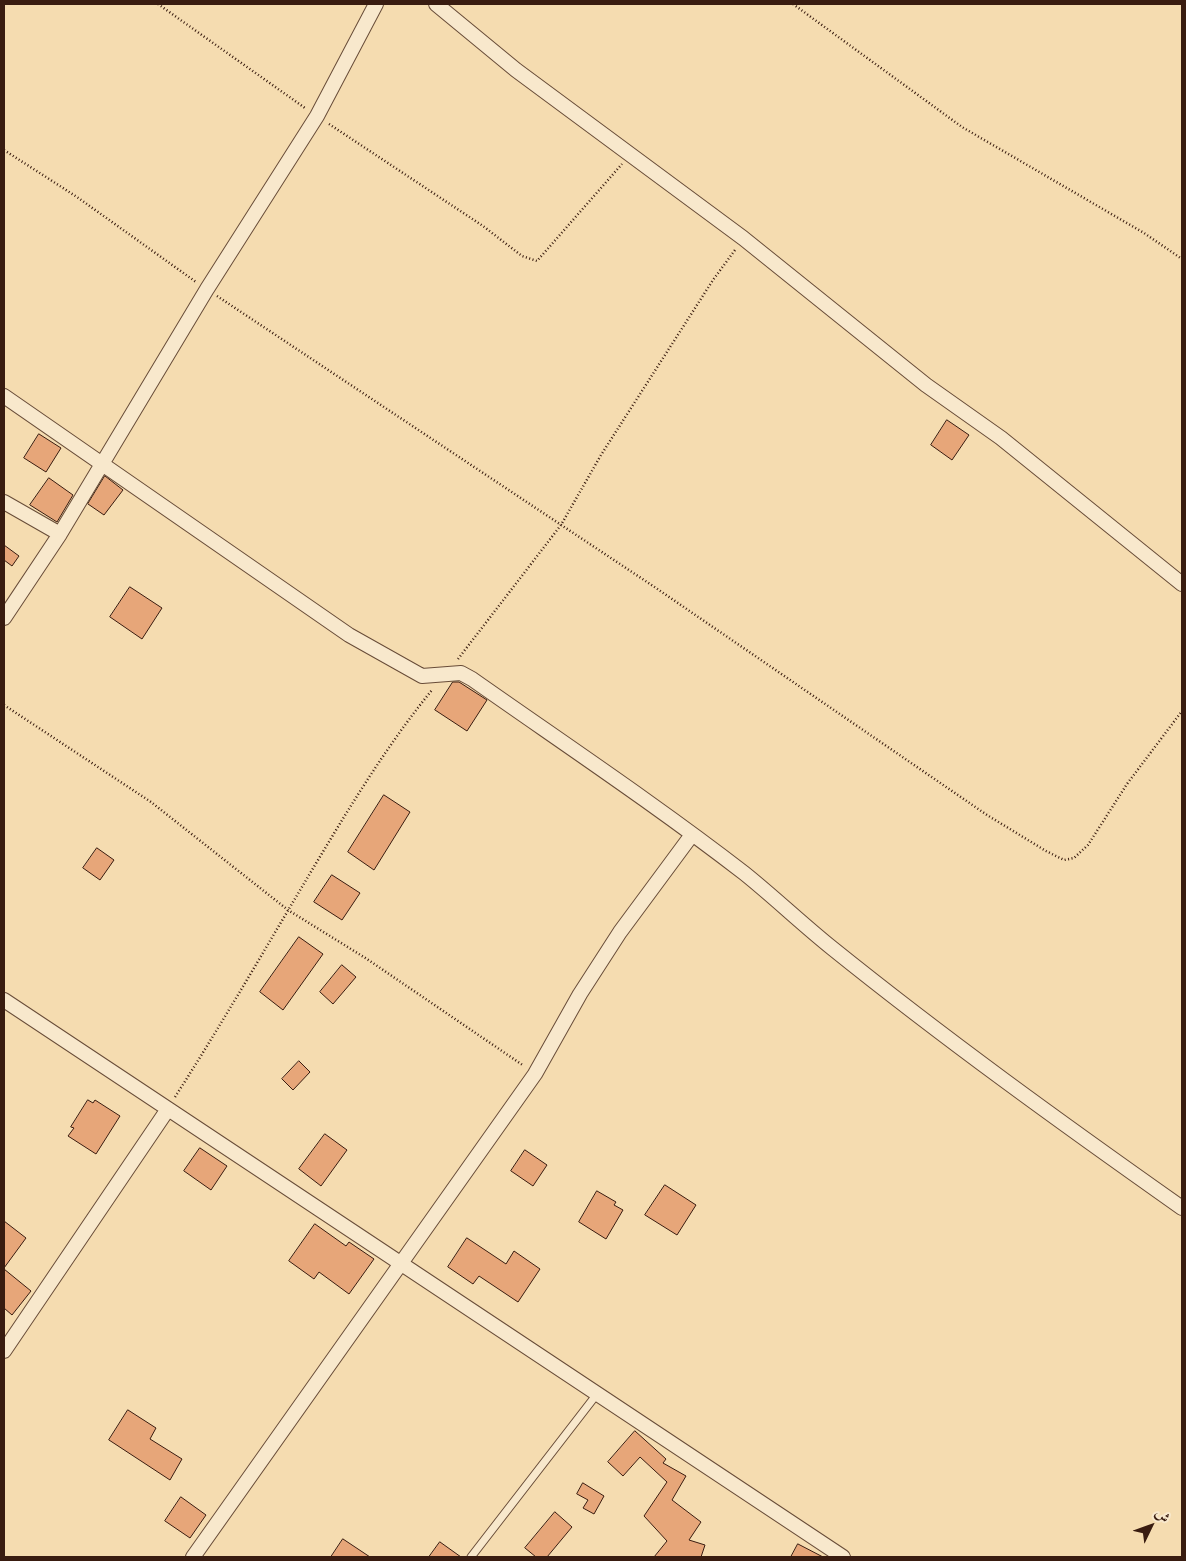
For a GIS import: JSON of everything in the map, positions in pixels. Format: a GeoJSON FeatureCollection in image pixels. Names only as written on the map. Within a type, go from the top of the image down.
{"type":"FeatureCollection","features":[{"type":"Feature","properties":{"kind":"street"},"geometry":{"type":"LineString","coordinates":[[4,618],[60,534],[207,289],[317,116],[376,4]]}},
{"type":"Feature","properties":{"kind":"street"},"geometry":{"type":"LineString","coordinates":[[436,4],[516,70],[751,245],[926,385],[1002,438],[1182,584]]}},
{"type":"Feature","properties":{"kind":"street"},"geometry":{"type":"LineString","coordinates":[[4,396],[349,635],[422,676],[461,673],[472,679],[643,798],[691,836],[744,874],[832,948],[909,1008],[1025,1095],[1182,1208]]}},
{"type":"Feature","properties":{"kind":"street"},"geometry":{"type":"LineString","coordinates":[[4,502],[60,534]]}},
{"type":"Feature","properties":{"kind":"street"},"geometry":{"type":"LineString","coordinates":[[193,1557],[535,1074],[580,994],[620,932],[691,836]]}},
{"type":"Feature","properties":{"kind":"street"},"geometry":{"type":"LineString","coordinates":[[4,1000],[843,1557]]}},
{"type":"Feature","properties":{"kind":"street"},"geometry":{"type":"LineString","coordinates":[[4,1351],[168,1109]]}},
{"type":"Feature","properties":{"kind":"lane"},"geometry":{"type":"LineString","coordinates":[[471,1557],[597,1394]]}},
{"type":"Feature","properties":{"kind":"path"},"geometry":{"type":"LineString","coordinates":[[158,4],[317,116],[483,226],[522,256],[537,261],[631,155]]}},
{"type":"Feature","properties":{"kind":"path"},"geometry":{"type":"LineString","coordinates":[[793,4],[962,127],[1144,232],[1182,259]]}},
{"type":"Feature","properties":{"kind":"path"},"geometry":{"type":"LineString","coordinates":[[4,150],[77,198],[207,289],[656,588],[986,815],[1064,860],[1074,858],[1088,845],[1127,784],[1182,711]]}},
{"type":"Feature","properties":{"kind":"path"},"geometry":{"type":"LineString","coordinates":[[4,705],[151,802],[288,910],[367,959],[535,1074]]}},
{"type":"Feature","properties":{"kind":"building"},"geometry":{"type":"Polygon","coordinates":[[[947,420],[969,435],[952,460],[931,445],[947,420]]]}},
{"type":"Feature","properties":{"kind":"building"},"geometry":{"type":"Polygon","coordinates":[[[39,434],[61,448],[46,472],[24,458],[39,434]]]}},
{"type":"Feature","properties":{"kind":"building"},"geometry":{"type":"Polygon","coordinates":[[[105,476],[123,490],[104,515],[88,504],[105,476]]]}},
{"type":"Feature","properties":{"kind":"building"},"geometry":{"type":"Polygon","coordinates":[[[49,478],[73,495],[57,522],[30,505],[49,478]]]}},
{"type":"Feature","properties":{"kind":"building"},"geometry":{"type":"Polygon","coordinates":[[[4,545],[19,556],[12,566],[4,560],[4,545]]]}},
{"type":"Feature","properties":{"kind":"building"},"geometry":{"type":"Polygon","coordinates":[[[130,587],[162,608],[142,639],[110,617],[130,587]]]}},
{"type":"Feature","properties":{"kind":"building"},"geometry":{"type":"Polygon","coordinates":[[[453,682],[459,682],[487,700],[467,731],[435,710],[453,682]]]}},
{"type":"Feature","properties":{"kind":"building"},"geometry":{"type":"Polygon","coordinates":[[[384,795],[410,812],[374,870],[348,852],[384,795]]]}},
{"type":"Feature","properties":{"kind":"building"},"geometry":{"type":"Polygon","coordinates":[[[97,848],[114,860],[100,880],[83,868],[97,848]]]}},
{"type":"Feature","properties":{"kind":"building"},"geometry":{"type":"Polygon","coordinates":[[[332,875],[360,893],[342,920],[314,902],[332,875]]]}},
{"type":"Feature","properties":{"kind":"building"},"geometry":{"type":"Polygon","coordinates":[[[299,937],[323,954],[283,1010],[260,992],[299,937]]]}},
{"type":"Feature","properties":{"kind":"building"},"geometry":{"type":"Polygon","coordinates":[[[342,965],[356,977],[333,1004],[320,992],[342,965]]]}},
{"type":"Feature","properties":{"kind":"building"},"geometry":{"type":"Polygon","coordinates":[[[299,1061],[310,1072],[293,1090],[282,1079],[299,1061]]]}},
{"type":"Feature","properties":{"kind":"building"},"geometry":{"type":"Polygon","coordinates":[[[88,1100],[93,1103],[95,1100],[120,1116],[96,1154],[68,1136],[74,1128],[71,1127],[88,1100]]]}},
{"type":"Feature","properties":{"kind":"building"},"geometry":{"type":"Polygon","coordinates":[[[325,1134],[347,1150],[321,1186],[299,1169],[325,1134]]]}},
{"type":"Feature","properties":{"kind":"building"},"geometry":{"type":"Polygon","coordinates":[[[200,1148],[227,1166],[211,1190],[184,1171],[200,1148]]]}},
{"type":"Feature","properties":{"kind":"building"},"geometry":{"type":"Polygon","coordinates":[[[525,1150],[547,1165],[533,1186],[511,1171],[525,1150]]]}},
{"type":"Feature","properties":{"kind":"building"},"geometry":{"type":"Polygon","coordinates":[[[665,1185],[696,1205],[677,1235],[645,1215],[665,1185]]]}},
{"type":"Feature","properties":{"kind":"building"},"geometry":{"type":"Polygon","coordinates":[[[597,1191],[616,1202],[614,1205],[623,1210],[606,1239],[579,1222],[597,1191]]]}},
{"type":"Feature","properties":{"kind":"building"},"geometry":{"type":"Polygon","coordinates":[[[4,1221],[26,1238],[4,1268],[4,1221]]]}},
{"type":"Feature","properties":{"kind":"building"},"geometry":{"type":"Polygon","coordinates":[[[315,1224],[346,1246],[349,1242],[374,1259],[349,1294],[319,1272],[314,1279],[289,1261],[315,1224]]]}},
{"type":"Feature","properties":{"kind":"building"},"geometry":{"type":"Polygon","coordinates":[[[467,1238],[506,1264],[514,1251],[540,1269],[518,1302],[479,1276],[473,1284],[448,1267],[467,1238]]]}},
{"type":"Feature","properties":{"kind":"building"},"geometry":{"type":"Polygon","coordinates":[[[4,1269],[31,1291],[12,1315],[4,1308],[4,1269]]]}},
{"type":"Feature","properties":{"kind":"building"},"geometry":{"type":"Polygon","coordinates":[[[128,1410],[156,1428],[150,1439],[182,1459],[170,1480],[109,1440],[128,1410]]]}},
{"type":"Feature","properties":{"kind":"building"},"geometry":{"type":"Polygon","coordinates":[[[635,1431],[666,1459],[663,1463],[686,1476],[672,1500],[701,1522],[689,1540],[705,1545],[701,1557],[654,1557],[667,1541],[644,1516],[667,1482],[640,1457],[623,1476],[608,1462],[635,1431]]]}},
{"type":"Feature","properties":{"kind":"building"},"geometry":{"type":"Polygon","coordinates":[[[583,1483],[604,1496],[594,1514],[583,1508],[588,1500],[577,1494],[583,1483]]]}},
{"type":"Feature","properties":{"kind":"building"},"geometry":{"type":"Polygon","coordinates":[[[181,1497],[206,1515],[190,1538],[165,1521],[181,1497]]]}},
{"type":"Feature","properties":{"kind":"building"},"geometry":{"type":"Polygon","coordinates":[[[555,1512],[572,1527],[547,1557],[536,1557],[525,1548],[555,1512]]]}},
{"type":"Feature","properties":{"kind":"building"},"geometry":{"type":"Polygon","coordinates":[[[343,1539],[370,1557],[331,1557],[343,1539]]]}},
{"type":"Feature","properties":{"kind":"building"},"geometry":{"type":"Polygon","coordinates":[[[440,1542],[461,1557],[429,1557],[440,1542]]]}},
{"type":"Feature","properties":{"kind":"building"},"geometry":{"type":"Polygon","coordinates":[[[798,1544],[823,1557],[791,1557],[798,1544]]]}}]}
